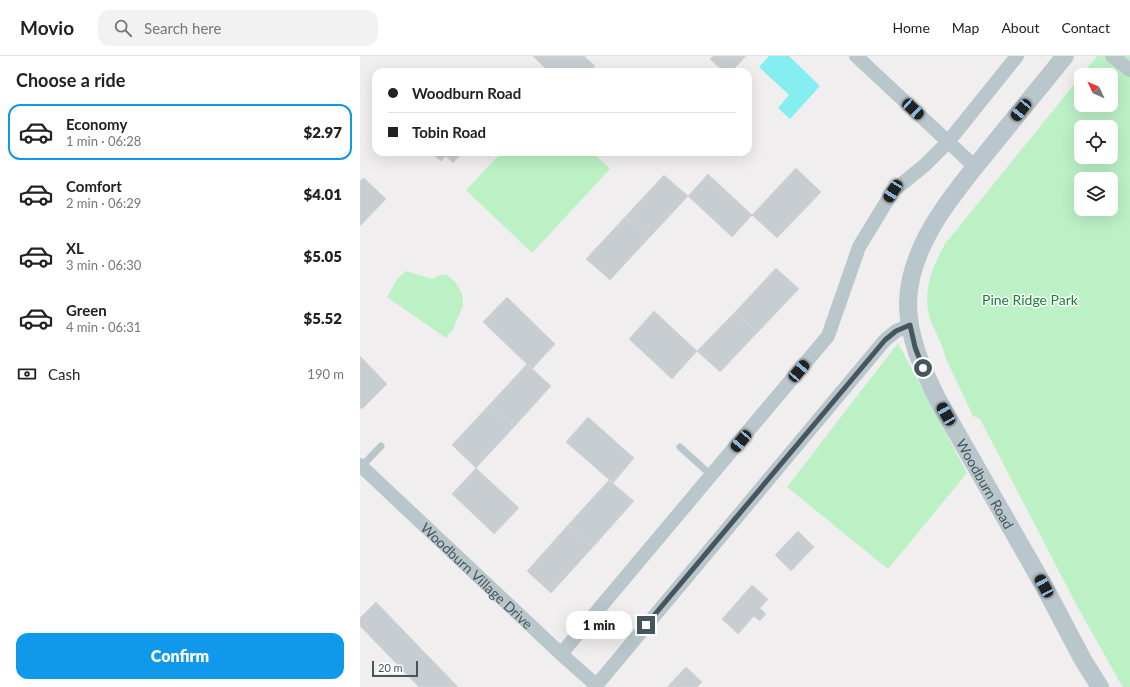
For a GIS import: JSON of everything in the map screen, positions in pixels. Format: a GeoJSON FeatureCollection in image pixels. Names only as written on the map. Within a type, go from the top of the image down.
{"type":"FeatureCollection","features":[{"type":"Feature","properties":{"kind":"street"},"geometry":{"type":"LineString","coordinates":[[856,56],[974,166]]}},
{"type":"Feature","properties":{"kind":"street"},"geometry":{"type":"LineString","coordinates":[[561,654],[828,336],[859,247],[893,191],[925,165],[948,142],[1017,56]]}},
{"type":"Feature","properties":{"kind":"street","name":"Woodburn Road"},"geometry":{"type":"LineString","coordinates":[[1065,56],[974,166],[940,213],[928,233],[919,254],[912,279],[908,302],[910,325],[915,347],[938,400],[1044,586],[1083,660],[1100,687]]}},
{"type":"Feature","properties":{"kind":"street"},"geometry":{"type":"LineString","coordinates":[[1112,56],[1130,70]]}},
{"type":"Feature","properties":{"kind":"street"},"geometry":{"type":"LineString","coordinates":[[595,686],[885,340],[896,331],[910,325]]}},
{"type":"Feature","properties":{"kind":"street","name":"Woodburn Village Drive"},"geometry":{"type":"LineString","coordinates":[[361,466],[595,686]]}},
{"type":"Feature","properties":{"kind":"lane"},"geometry":{"type":"LineString","coordinates":[[361,466],[381,446]]}},
{"type":"Feature","properties":{"kind":"lane"},"geometry":{"type":"LineString","coordinates":[[680,447],[712,476]]}},
{"type":"Feature","properties":{"kind":"green space","name":"Pine Ridge Park"},"geometry":{"type":"Polygon","coordinates":[[[1097,56],[1130,56],[1130,687],[1123,687],[1121,684],[1076,604],[980,419],[973,416],[946,359],[931,321],[927,301],[929,281],[932,271],[945,244],[1074,85],[1074,112],[1118,112],[1118,68],[1088,68],[1097,56]]]}},
{"type":"Feature","properties":{"kind":"green space"},"geometry":{"type":"Polygon","coordinates":[[[498,156],[596,156],[610,169],[532,253],[466,190],[498,156]]]}},
{"type":"Feature","properties":{"kind":"green space"},"geometry":{"type":"Polygon","coordinates":[[[406,271],[432,279],[440,275],[446,275],[453,279],[458,287],[462,295],[463,305],[454,326],[455,327],[446,338],[387,297],[398,278],[406,271]]]}},
{"type":"Feature","properties":{"kind":"green space"},"geometry":{"type":"Polygon","coordinates":[[[898,343],[967,473],[888,569],[787,487],[898,343]]]}},
{"type":"Feature","properties":{"kind":"water"},"geometry":{"type":"Polygon","coordinates":[[[769,56],[789,56],[820,86],[790,119],[778,108],[789,95],[759,67],[769,56]]]}},
{"type":"Feature","properties":{"kind":"building"},"geometry":{"type":"Polygon","coordinates":[[[533,56],[584,56],[595,66],[593,68],[545,68],[533,56]]]}},
{"type":"Feature","properties":{"kind":"building"},"geometry":{"type":"Polygon","coordinates":[[[713,56],[746,56],[735,68],[720,68],[710,59],[713,56]]]}},
{"type":"Feature","properties":{"kind":"building"},"geometry":{"type":"Polygon","coordinates":[[[435,156],[446,156],[441,161],[435,156]]]}},
{"type":"Feature","properties":{"kind":"building"},"geometry":{"type":"Polygon","coordinates":[[[446,156],[459,156],[453,163],[446,156]]]}},
{"type":"Feature","properties":{"kind":"building"},"geometry":{"type":"Polygon","coordinates":[[[796,168],[821,192],[777,238],[752,215],[796,168]]]}},
{"type":"Feature","properties":{"kind":"building"},"geometry":{"type":"Polygon","coordinates":[[[708,174],[752,215],[732,237],[688,196],[708,174]]]}},
{"type":"Feature","properties":{"kind":"building"},"geometry":{"type":"Polygon","coordinates":[[[664,175],[688,196],[649,238],[625,217],[664,175]]]}},
{"type":"Feature","properties":{"kind":"building"},"geometry":{"type":"Polygon","coordinates":[[[364,178],[386,199],[360,226],[360,181],[364,178]]]}},
{"type":"Feature","properties":{"kind":"building"},"geometry":{"type":"Polygon","coordinates":[[[625,217],[649,238],[610,280],[586,259],[625,217]]]}},
{"type":"Feature","properties":{"kind":"building"},"geometry":{"type":"Polygon","coordinates":[[[776,268],[799,289],[757,333],[735,312],[776,268]]]}},
{"type":"Feature","properties":{"kind":"building"},"geometry":{"type":"Polygon","coordinates":[[[507,297],[555,344],[532,369],[483,322],[507,297]]]}},
{"type":"Feature","properties":{"kind":"building"},"geometry":{"type":"Polygon","coordinates":[[[654,311],[697,351],[672,379],[629,339],[654,311]]]}},
{"type":"Feature","properties":{"kind":"building"},"geometry":{"type":"Polygon","coordinates":[[[735,312],[757,333],[720,372],[697,351],[735,312]]]}},
{"type":"Feature","properties":{"kind":"building"},"geometry":{"type":"Polygon","coordinates":[[[360,356],[387,384],[362,409],[360,407],[360,356]]]}},
{"type":"Feature","properties":{"kind":"building"},"geometry":{"type":"Polygon","coordinates":[[[527,364],[551,386],[514,427],[490,404],[527,364]]]}},
{"type":"Feature","properties":{"kind":"building"},"geometry":{"type":"Polygon","coordinates":[[[490,404],[514,427],[476,468],[452,445],[490,404]]]}},
{"type":"Feature","properties":{"kind":"building"},"geometry":{"type":"Polygon","coordinates":[[[588,417],[634,458],[613,483],[566,442],[588,417]]]}},
{"type":"Feature","properties":{"kind":"building"},"geometry":{"type":"Polygon","coordinates":[[[476,468],[519,508],[494,534],[452,494],[476,468]]]}},
{"type":"Feature","properties":{"kind":"building"},"geometry":{"type":"Polygon","coordinates":[[[609,480],[634,501],[593,547],[568,525],[609,480]]]}},
{"type":"Feature","properties":{"kind":"building"},"geometry":{"type":"Polygon","coordinates":[[[568,525],[593,547],[551,593],[527,571],[568,525]]]}},
{"type":"Feature","properties":{"kind":"building"},"geometry":{"type":"Polygon","coordinates":[[[798,531],[814,547],[791,571],[775,555],[798,531]]]}},
{"type":"Feature","properties":{"kind":"building"},"geometry":{"type":"Polygon","coordinates":[[[752,585],[768,599],[760,608],[766,614],[760,621],[754,616],[738,634],[722,619],[752,585]]]}},
{"type":"Feature","properties":{"kind":"building"},"geometry":{"type":"Polygon","coordinates":[[[376,602],[458,687],[419,687],[360,626],[360,618],[376,602]]]}},
{"type":"Feature","properties":{"kind":"building"},"geometry":{"type":"Polygon","coordinates":[[[686,667],[702,682],[697,687],[667,687],[686,667]]]}},
{"type":"Feature","properties":{"kind":"route"},"geometry":{"type":"LineString","coordinates":[[646,625],[885,340],[896,331],[910,325],[915,347],[923,368]]}}]}
